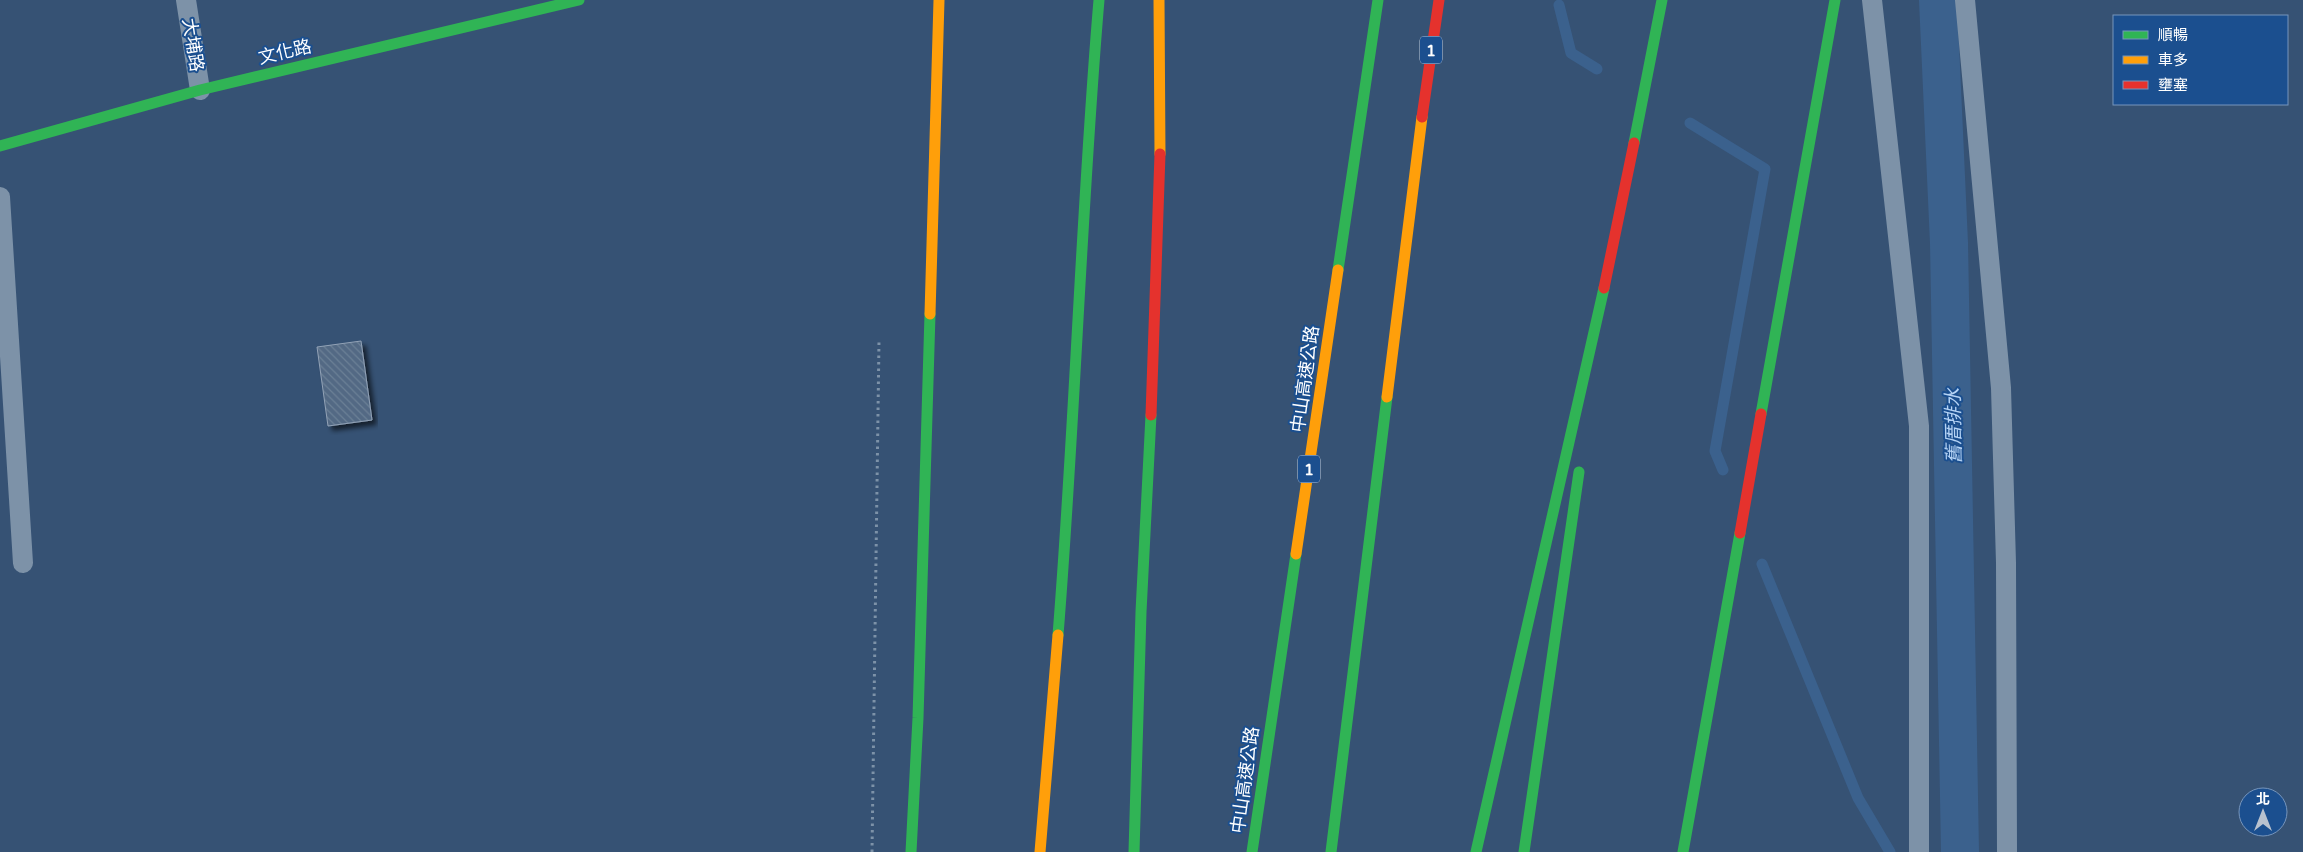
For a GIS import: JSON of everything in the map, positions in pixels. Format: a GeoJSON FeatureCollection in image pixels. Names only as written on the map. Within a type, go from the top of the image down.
{"type":"FeatureCollection","features":[{"type":"Feature","properties":{"kind":"main road","name":"文化路"},"geometry":{"type":"LineString","coordinates":[[0,146],[200,90],[579,0]]}},
{"type":"Feature","properties":{"kind":"main road"},"geometry":{"type":"LineString","coordinates":[[911,852],[918,708],[939,0]]}},
{"type":"Feature","properties":{"kind":"main road"},"geometry":{"type":"LineString","coordinates":[[1040,852],[1070,485],[1090,104],[1099,0]]}},
{"type":"Feature","properties":{"kind":"main road"},"geometry":{"type":"LineString","coordinates":[[1134,852],[1141,613],[1155,358],[1161,64],[1159,0]]}},
{"type":"Feature","properties":{"kind":"main road","name":"中山高速公路"},"geometry":{"type":"LineString","coordinates":[[1252,852],[1378,0]]}},
{"type":"Feature","properties":{"kind":"main road","name":"1"},"geometry":{"type":"LineString","coordinates":[[1332,852],[1424,100],[1439,0]]}},
{"type":"Feature","properties":{"kind":"main road"},"geometry":{"type":"LineString","coordinates":[[1476,852],[1610,263],[1662,0]]}},
{"type":"Feature","properties":{"kind":"main road"},"geometry":{"type":"LineString","coordinates":[[1683,852],[1835,0]]}},
{"type":"Feature","properties":{"kind":"main road"},"geometry":{"type":"LineString","coordinates":[[1588,410],[1610,263]]}},
{"type":"Feature","properties":{"kind":"main road"},"geometry":{"type":"LineString","coordinates":[[1524,852],[1581,459]]}},
{"type":"Feature","properties":{"kind":"lane","name":"大埔路"},"geometry":{"type":"LineString","coordinates":[[186,0],[200,90]]}},
{"type":"Feature","properties":{"kind":"lane"},"geometry":{"type":"LineString","coordinates":[[1872,0],[1919,426],[1919,852]]}},
{"type":"Feature","properties":{"kind":"lane"},"geometry":{"type":"LineString","coordinates":[[1965,0],[2002,388],[2006,563],[2007,852]]}},
{"type":"Feature","properties":{"kind":"lane"},"geometry":{"type":"LineString","coordinates":[[0,197],[23,563]]}},
{"type":"Feature","properties":{"kind":"path"},"geometry":{"type":"LineString","coordinates":[[872,852],[879,340]]}},
{"type":"Feature","properties":{"kind":"building"},"geometry":{"type":"Polygon","coordinates":[[[361,341],[372,420],[328,426],[317,347],[361,341]]]}},
{"type":"Feature","properties":{"kind":"waterway","name":"舊厝排水"},"geometry":{"type":"LineString","coordinates":[[1938,0],[1949,243],[1960,852]]}},
{"type":"Feature","properties":{"kind":"waterway"},"geometry":{"type":"LineString","coordinates":[[1559,5],[1571,53],[1597,69]]}},
{"type":"Feature","properties":{"kind":"waterway"},"geometry":{"type":"LineString","coordinates":[[1690,123],[1765,169],[1715,451],[1723,470]]}},
{"type":"Feature","properties":{"kind":"waterway"},"geometry":{"type":"LineString","coordinates":[[1762,564],[1858,798],[1890,852]]}},
{"type":"Feature","properties":{"kind":"traffic: fast"},"geometry":{"type":"LineString","coordinates":[[0,146],[200,90],[579,0]]}},
{"type":"Feature","properties":{"kind":"traffic: fast"},"geometry":{"type":"LineString","coordinates":[[1058,635],[1087,158],[1099,0]]}},
{"type":"Feature","properties":{"kind":"traffic: fast"},"geometry":{"type":"LineString","coordinates":[[1338,270],[1378,0]]}},
{"type":"Feature","properties":{"kind":"traffic: fast"},"geometry":{"type":"LineString","coordinates":[[1634,143],[1662,0]]}},
{"type":"Feature","properties":{"kind":"traffic: fast"},"geometry":{"type":"LineString","coordinates":[[1761,414],[1835,0]]}},
{"type":"Feature","properties":{"kind":"traffic: fast"},"geometry":{"type":"LineString","coordinates":[[1476,852],[1604,288]]}},
{"type":"Feature","properties":{"kind":"traffic: fast"},"geometry":{"type":"LineString","coordinates":[[911,852],[918,718],[930,314]]}},
{"type":"Feature","properties":{"kind":"traffic: fast"},"geometry":{"type":"LineString","coordinates":[[1331,852],[1387,397]]}},
{"type":"Feature","properties":{"kind":"traffic: fast"},"geometry":{"type":"LineString","coordinates":[[1134,852],[1141,612],[1151,415]]}},
{"type":"Feature","properties":{"kind":"traffic: fast"},"geometry":{"type":"LineString","coordinates":[[1524,852],[1579,472]]}},
{"type":"Feature","properties":{"kind":"traffic: fast"},"geometry":{"type":"LineString","coordinates":[[1683,852],[1740,533]]}},
{"type":"Feature","properties":{"kind":"traffic: fast"},"geometry":{"type":"LineString","coordinates":[[1252,852],[1296,554]]}},
{"type":"Feature","properties":{"kind":"traffic: slow"},"geometry":{"type":"LineString","coordinates":[[930,314],[939,0]]}},
{"type":"Feature","properties":{"kind":"traffic: slow"},"geometry":{"type":"LineString","coordinates":[[1159,0],[1160,154]]}},
{"type":"Feature","properties":{"kind":"traffic: slow"},"geometry":{"type":"LineString","coordinates":[[1387,397],[1422,117]]}},
{"type":"Feature","properties":{"kind":"traffic: slow"},"geometry":{"type":"LineString","coordinates":[[1296,554],[1338,270]]}},
{"type":"Feature","properties":{"kind":"traffic: slow"},"geometry":{"type":"LineString","coordinates":[[1040,852],[1058,635]]}},
{"type":"Feature","properties":{"kind":"traffic: jam"},"geometry":{"type":"LineString","coordinates":[[1422,117],[1439,0]]}},
{"type":"Feature","properties":{"kind":"traffic: jam"},"geometry":{"type":"LineString","coordinates":[[1604,288],[1634,143]]}},
{"type":"Feature","properties":{"kind":"traffic: jam"},"geometry":{"type":"LineString","coordinates":[[1151,415],[1160,154]]}},
{"type":"Feature","properties":{"kind":"traffic: jam"},"geometry":{"type":"LineString","coordinates":[[1740,533],[1761,414]]}}]}
